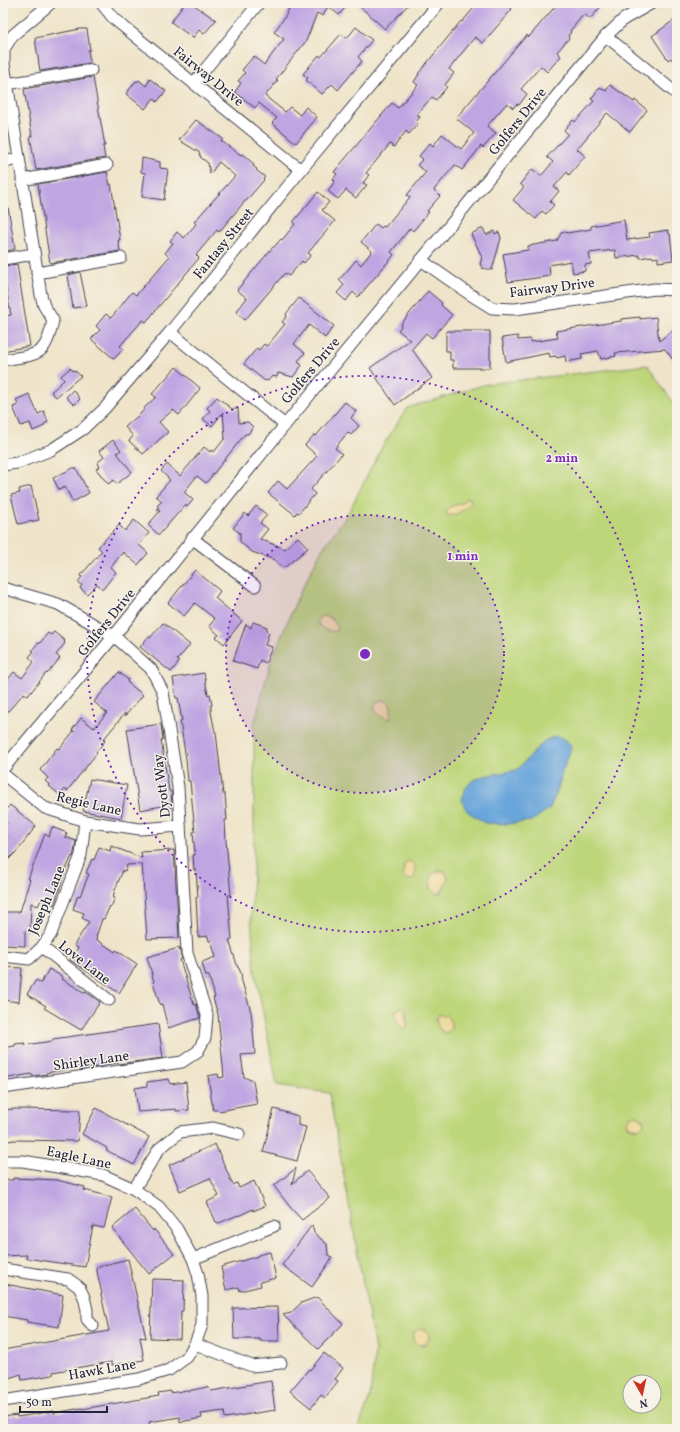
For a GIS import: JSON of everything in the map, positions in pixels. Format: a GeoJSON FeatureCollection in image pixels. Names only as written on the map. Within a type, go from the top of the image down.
{"type":"FeatureCollection","features":[{"type":"Feature","properties":{"kind":"street"},"geometry":{"type":"LineString","coordinates":[[3,360],[36,355],[44,347],[50,336],[53,320],[44,306],[41,295],[3,59],[4,49],[14,35],[51,3]]}},
{"type":"Feature","properties":{"kind":"street","name":"Fairway Drive"},"geometry":{"type":"LineString","coordinates":[[101,3],[114,19],[301,170]]}},
{"type":"Feature","properties":{"kind":"street"},"geometry":{"type":"LineString","coordinates":[[194,83],[260,3]]}},
{"type":"Feature","properties":{"kind":"street","name":"Fantasy Street"},"geometry":{"type":"LineString","coordinates":[[3,465],[16,463],[51,450],[83,429],[105,408],[170,332],[439,3]]}},
{"type":"Feature","properties":{"kind":"street","name":"Golfers Drive"},"geometry":{"type":"LineString","coordinates":[[3,769],[114,636],[192,538],[606,36],[624,19],[652,3]]}},
{"type":"Feature","properties":{"kind":"street"},"geometry":{"type":"LineString","coordinates":[[606,36],[677,94]]}},
{"type":"Feature","properties":{"kind":"street"},"geometry":{"type":"LineString","coordinates":[[7,84],[91,70]]}},
{"type":"Feature","properties":{"kind":"street"},"geometry":{"type":"LineString","coordinates":[[3,162],[19,159]]}},
{"type":"Feature","properties":{"kind":"street"},"geometry":{"type":"LineString","coordinates":[[22,180],[106,165]]}},
{"type":"Feature","properties":{"kind":"street"},"geometry":{"type":"LineString","coordinates":[[3,259],[34,254]]}},
{"type":"Feature","properties":{"kind":"street"},"geometry":{"type":"LineString","coordinates":[[37,273],[121,258]]}},
{"type":"Feature","properties":{"kind":"street","name":"Fairway Drive"},"geometry":{"type":"LineString","coordinates":[[422,260],[468,293],[492,308],[515,309],[656,289],[677,290]]}},
{"type":"Feature","properties":{"kind":"street"},"geometry":{"type":"LineString","coordinates":[[170,332],[285,425]]}},
{"type":"Feature","properties":{"kind":"street"},"geometry":{"type":"LineString","coordinates":[[192,538],[254,586]]}},
{"type":"Feature","properties":{"kind":"street","name":"Dyott Way"},"geometry":{"type":"LineString","coordinates":[[3,588],[58,604],[114,636],[152,669],[163,692],[178,787],[187,953],[207,1015],[205,1038],[198,1051],[182,1062]]}},
{"type":"Feature","properties":{"kind":"street","name":"Regie Lane"},"geometry":{"type":"LineString","coordinates":[[3,774],[45,808],[86,821],[140,829],[180,826]]}},
{"type":"Feature","properties":{"kind":"street","name":"Joseph Lane"},"geometry":{"type":"LineString","coordinates":[[3,956],[29,959],[42,947],[51,934],[81,855],[86,821]]}},
{"type":"Feature","properties":{"kind":"street","name":"Love Lane"},"geometry":{"type":"LineString","coordinates":[[42,947],[109,1000]]}},
{"type":"Feature","properties":{"kind":"street","name":"Shirley Lane"},"geometry":{"type":"LineString","coordinates":[[3,1088],[182,1062]]}},
{"type":"Feature","properties":{"kind":"street"},"geometry":{"type":"LineString","coordinates":[[134,1189],[159,1149],[180,1132],[213,1128],[239,1134]]}},
{"type":"Feature","properties":{"kind":"street","name":"Eagle Lane"},"geometry":{"type":"LineString","coordinates":[[3,1161],[23,1161],[103,1174],[134,1189],[159,1207],[177,1229],[193,1259],[198,1274],[202,1296],[202,1325],[195,1344]]}},
{"type":"Feature","properties":{"kind":"street"},"geometry":{"type":"LineString","coordinates":[[193,1259],[274,1226]]}},
{"type":"Feature","properties":{"kind":"street"},"geometry":{"type":"LineString","coordinates":[[3,1269],[68,1279],[79,1287],[84,1297],[87,1310],[87,1319],[93,1326]]}},
{"type":"Feature","properties":{"kind":"street"},"geometry":{"type":"LineString","coordinates":[[195,1344],[252,1366],[281,1363]]}},
{"type":"Feature","properties":{"kind":"street","name":"Hawk Lane"},"geometry":{"type":"LineString","coordinates":[[3,1401],[139,1379],[169,1370],[187,1357],[195,1344]]}},
{"type":"Feature","properties":{"kind":"green space"},"geometry":{"type":"Polygon","coordinates":[[[647,365],[677,408],[677,1429],[358,1429],[370,1397],[375,1350],[329,1093],[277,1085],[255,972],[251,919],[254,844],[254,725],[270,664],[297,599],[321,551],[347,515],[382,447],[407,408],[487,384],[647,365]]]}},
{"type":"Feature","properties":{"kind":"sand"},"geometry":{"type":"Polygon","coordinates":[[[467,498],[470,498],[471,501],[464,509],[457,514],[450,516],[447,515],[446,512],[449,507],[462,503],[467,498]]]}},
{"type":"Feature","properties":{"kind":"sand"},"geometry":{"type":"Polygon","coordinates":[[[322,616],[333,620],[337,627],[336,631],[330,631],[320,626],[317,620],[322,616]]]}},
{"type":"Feature","properties":{"kind":"sand"},"geometry":{"type":"Polygon","coordinates":[[[383,700],[389,703],[391,707],[390,719],[379,715],[374,708],[378,701],[383,700]]]}},
{"type":"Feature","properties":{"kind":"sand"},"geometry":{"type":"Polygon","coordinates":[[[410,861],[415,868],[415,873],[414,878],[408,880],[403,876],[404,866],[410,861]]]}},
{"type":"Feature","properties":{"kind":"sand"},"geometry":{"type":"Polygon","coordinates":[[[438,871],[445,871],[448,879],[441,893],[437,894],[432,888],[431,880],[432,874],[438,871]]]}},
{"type":"Feature","properties":{"kind":"sand"},"geometry":{"type":"Polygon","coordinates":[[[402,1007],[406,1010],[407,1028],[404,1029],[398,1023],[396,1016],[396,1010],[402,1007]]]}},
{"type":"Feature","properties":{"kind":"sand"},"geometry":{"type":"Polygon","coordinates":[[[438,1015],[446,1015],[450,1021],[450,1029],[446,1033],[440,1030],[436,1021],[438,1015]]]}},
{"type":"Feature","properties":{"kind":"sand"},"geometry":{"type":"Polygon","coordinates":[[[636,1115],[643,1119],[644,1124],[638,1128],[629,1127],[627,1122],[630,1116],[636,1115]]]}},
{"type":"Feature","properties":{"kind":"sand"},"geometry":{"type":"Polygon","coordinates":[[[421,1329],[428,1334],[429,1337],[424,1344],[421,1345],[414,1340],[413,1337],[418,1330],[421,1329]]]}},
{"type":"Feature","properties":{"kind":"water"},"geometry":{"type":"Polygon","coordinates":[[[556,736],[565,739],[571,746],[558,789],[550,808],[532,821],[507,824],[485,823],[467,811],[462,801],[464,790],[472,781],[484,776],[517,770],[539,746],[546,740],[556,736]]]}},
{"type":"Feature","properties":{"kind":"building"},"geometry":{"type":"Polygon","coordinates":[[[185,3],[191,3],[216,20],[204,34],[199,30],[193,38],[171,22],[185,3]]]}},
{"type":"Feature","properties":{"kind":"building"},"geometry":{"type":"Polygon","coordinates":[[[294,3],[349,3],[339,15],[328,6],[323,16],[317,13],[306,41],[276,79],[278,80],[265,96],[285,112],[290,107],[300,115],[306,107],[317,117],[296,143],[272,123],[277,118],[259,103],[255,108],[235,92],[241,83],[238,81],[245,73],[242,70],[254,56],[264,65],[284,39],[274,32],[285,17],[291,4],[295,6],[296,4],[294,3]]]}},
{"type":"Feature","properties":{"kind":"building"},"geometry":{"type":"Polygon","coordinates":[[[356,3],[410,3],[385,29],[356,3]]]}},
{"type":"Feature","properties":{"kind":"building"},"geometry":{"type":"Polygon","coordinates":[[[478,3],[506,3],[512,9],[483,43],[475,37],[449,69],[454,73],[445,85],[447,87],[436,100],[432,97],[417,114],[420,117],[416,122],[418,124],[409,134],[406,131],[394,147],[390,144],[366,173],[369,175],[363,183],[367,185],[356,198],[346,190],[338,199],[328,191],[335,181],[333,179],[337,174],[334,172],[392,103],[398,108],[418,85],[414,82],[418,74],[461,21],[462,22],[478,3]]]}},
{"type":"Feature","properties":{"kind":"building"},"geometry":{"type":"Polygon","coordinates":[[[558,3],[604,3],[590,19],[584,14],[570,31],[571,32],[568,36],[569,38],[557,52],[561,56],[547,72],[541,66],[521,89],[527,94],[519,105],[517,104],[513,108],[507,103],[487,126],[496,133],[483,148],[481,146],[462,170],[455,165],[434,190],[440,196],[427,211],[429,212],[413,231],[410,228],[391,252],[394,255],[358,297],[353,292],[346,301],[337,293],[344,285],[339,280],[356,260],[361,265],[372,251],[361,242],[376,224],[381,228],[383,226],[385,227],[410,197],[407,195],[426,172],[417,165],[423,159],[419,156],[430,143],[433,146],[442,134],[461,149],[474,133],[456,118],[527,35],[529,37],[558,3]]]}},
{"type":"Feature","properties":{"kind":"building"},"geometry":{"type":"Polygon","coordinates":[[[677,18],[677,66],[671,58],[668,60],[652,36],[677,18]]]}},
{"type":"Feature","properties":{"kind":"building"},"geometry":{"type":"Polygon","coordinates":[[[356,27],[372,40],[358,57],[362,61],[338,90],[332,84],[322,94],[306,80],[308,78],[303,74],[319,55],[321,57],[341,34],[347,38],[356,27]]]}},
{"type":"Feature","properties":{"kind":"building"},"geometry":{"type":"Polygon","coordinates":[[[87,29],[90,63],[40,71],[35,38],[87,29]]]}},
{"type":"Feature","properties":{"kind":"building"},"geometry":{"type":"Polygon","coordinates":[[[93,77],[105,146],[103,146],[105,158],[36,170],[24,89],[93,77]]]}},
{"type":"Feature","properties":{"kind":"building"},"geometry":{"type":"Polygon","coordinates":[[[150,79],[166,91],[157,102],[154,98],[145,109],[126,94],[136,81],[137,82],[139,80],[146,86],[150,79]]]}},
{"type":"Feature","properties":{"kind":"building"},"geometry":{"type":"Polygon","coordinates":[[[610,85],[634,102],[635,100],[647,110],[630,132],[607,113],[577,149],[585,156],[569,175],[567,172],[554,187],[559,191],[550,202],[554,205],[546,214],[542,211],[536,219],[513,200],[524,187],[520,184],[532,169],[541,176],[553,162],[547,157],[568,134],[564,130],[573,120],[575,122],[594,101],[591,99],[600,87],[606,91],[610,85]]]}},
{"type":"Feature","properties":{"kind":"building"},"geometry":{"type":"Polygon","coordinates":[[[196,120],[223,139],[221,141],[241,155],[242,154],[254,164],[253,166],[257,169],[256,170],[265,177],[263,179],[264,180],[219,232],[217,230],[196,255],[199,258],[146,322],[143,320],[120,346],[123,349],[114,359],[91,339],[100,330],[96,326],[106,314],[111,318],[132,292],[136,295],[169,257],[165,253],[173,243],[170,241],[177,232],[184,238],[196,224],[194,222],[235,176],[219,162],[210,174],[208,163],[200,157],[200,153],[179,140],[196,120]]]}},
{"type":"Feature","properties":{"kind":"building"},"geometry":{"type":"Polygon","coordinates":[[[142,158],[160,162],[160,168],[168,169],[164,200],[142,197],[145,173],[141,172],[142,158]]]}},
{"type":"Feature","properties":{"kind":"building"},"geometry":{"type":"Polygon","coordinates":[[[107,172],[110,185],[111,184],[120,240],[118,240],[120,251],[50,263],[38,184],[107,172]]]}},
{"type":"Feature","properties":{"kind":"building"},"geometry":{"type":"Polygon","coordinates":[[[318,192],[329,202],[322,210],[335,221],[308,253],[311,255],[304,263],[302,261],[289,276],[285,273],[245,320],[236,312],[247,298],[237,290],[273,247],[281,239],[282,240],[295,224],[293,222],[318,192]]]}},
{"type":"Feature","properties":{"kind":"building"},"geometry":{"type":"Polygon","coordinates":[[[3,207],[8,207],[15,249],[3,252],[3,207]]]}},
{"type":"Feature","properties":{"kind":"building"},"geometry":{"type":"Polygon","coordinates":[[[624,220],[627,240],[650,237],[649,233],[668,230],[670,234],[673,260],[658,262],[658,257],[653,258],[652,256],[640,258],[639,255],[616,258],[615,250],[589,253],[591,264],[585,265],[585,271],[573,273],[571,261],[549,265],[550,276],[508,282],[503,254],[528,250],[528,246],[557,241],[561,233],[591,229],[591,226],[624,220]]]}},
{"type":"Feature","properties":{"kind":"building"},"geometry":{"type":"Polygon","coordinates":[[[483,228],[486,235],[494,231],[495,234],[499,232],[501,238],[492,270],[482,268],[483,266],[480,265],[482,257],[471,234],[483,228]]]}},
{"type":"Feature","properties":{"kind":"building"},"geometry":{"type":"Polygon","coordinates":[[[17,264],[30,346],[3,351],[3,316],[11,315],[5,283],[6,278],[4,266],[17,264]]]}},
{"type":"Feature","properties":{"kind":"building"},"geometry":{"type":"Polygon","coordinates":[[[80,272],[87,306],[73,308],[68,275],[80,272]]]}},
{"type":"Feature","properties":{"kind":"building"},"geometry":{"type":"Polygon","coordinates":[[[428,291],[442,303],[441,305],[452,315],[432,338],[426,333],[412,349],[432,378],[395,405],[370,368],[410,340],[398,330],[402,325],[401,324],[428,291]]]}},
{"type":"Feature","properties":{"kind":"building"},"geometry":{"type":"Polygon","coordinates":[[[299,298],[334,326],[325,338],[309,325],[294,344],[305,353],[298,361],[302,365],[293,377],[278,373],[277,377],[272,376],[268,381],[265,381],[244,364],[257,348],[259,350],[264,344],[267,346],[285,324],[282,322],[287,316],[286,314],[299,298]]]}},
{"type":"Feature","properties":{"kind":"building"},"geometry":{"type":"Polygon","coordinates":[[[640,317],[640,319],[656,317],[659,341],[677,327],[677,365],[665,349],[615,353],[616,356],[601,359],[598,351],[581,354],[582,359],[566,362],[565,356],[557,358],[556,356],[550,357],[549,353],[506,362],[502,338],[518,336],[518,340],[531,339],[531,342],[558,338],[556,331],[640,317]]]}},
{"type":"Feature","properties":{"kind":"building"},"geometry":{"type":"Polygon","coordinates":[[[446,331],[490,331],[490,368],[453,368],[453,360],[450,360],[450,351],[446,351],[446,331]]]}},
{"type":"Feature","properties":{"kind":"building"},"geometry":{"type":"Polygon","coordinates":[[[176,367],[200,388],[179,415],[173,410],[159,422],[168,432],[143,454],[129,441],[133,436],[125,427],[156,397],[152,394],[176,367]]]}},
{"type":"Feature","properties":{"kind":"building"},"geometry":{"type":"Polygon","coordinates":[[[70,368],[81,376],[56,397],[51,392],[64,380],[61,376],[70,368]]]}},
{"type":"Feature","properties":{"kind":"building"},"geometry":{"type":"Polygon","coordinates":[[[73,390],[80,399],[74,405],[66,397],[73,390]]]}},
{"type":"Feature","properties":{"kind":"building"},"geometry":{"type":"Polygon","coordinates":[[[29,394],[38,414],[44,411],[48,422],[44,424],[44,426],[33,431],[30,423],[21,426],[13,407],[18,405],[16,400],[29,394]]]}},
{"type":"Feature","properties":{"kind":"building"},"geometry":{"type":"Polygon","coordinates":[[[217,397],[232,409],[238,409],[239,423],[248,422],[253,427],[248,434],[245,434],[206,483],[197,476],[184,492],[193,500],[187,507],[185,505],[159,535],[148,525],[160,511],[157,509],[159,508],[157,506],[162,501],[156,496],[170,480],[161,471],[167,464],[180,476],[204,447],[210,452],[211,450],[214,452],[225,438],[223,412],[212,426],[203,419],[210,411],[207,408],[217,397]]]}},
{"type":"Feature","properties":{"kind":"building"},"geometry":{"type":"Polygon","coordinates":[[[345,402],[356,411],[351,418],[359,426],[351,435],[348,432],[335,448],[342,454],[311,489],[315,494],[299,513],[297,512],[295,515],[268,493],[278,481],[287,489],[317,456],[305,445],[314,435],[316,436],[345,402]]]}},
{"type":"Feature","properties":{"kind":"building"},"geometry":{"type":"Polygon","coordinates":[[[113,440],[121,450],[117,453],[132,472],[117,484],[114,480],[108,484],[96,469],[100,466],[97,463],[104,457],[99,451],[113,440]]]}},
{"type":"Feature","properties":{"kind":"building"},"geometry":{"type":"Polygon","coordinates":[[[76,468],[89,493],[73,502],[65,487],[59,490],[53,478],[76,468]]]}},
{"type":"Feature","properties":{"kind":"building"},"geometry":{"type":"Polygon","coordinates":[[[31,486],[39,520],[18,524],[11,495],[20,493],[19,489],[31,486]]]}},
{"type":"Feature","properties":{"kind":"building"},"geometry":{"type":"Polygon","coordinates":[[[256,506],[267,515],[260,523],[268,529],[260,539],[285,549],[298,537],[308,548],[284,568],[282,566],[281,567],[275,560],[252,552],[240,542],[240,533],[233,528],[245,513],[248,516],[256,506]]]}},
{"type":"Feature","properties":{"kind":"building"},"geometry":{"type":"Polygon","coordinates":[[[134,520],[149,533],[139,545],[148,553],[138,565],[123,552],[111,567],[116,572],[103,589],[97,584],[87,594],[80,588],[82,585],[78,582],[82,577],[80,576],[102,551],[98,547],[119,525],[125,531],[134,520]]]}},
{"type":"Feature","properties":{"kind":"building"},"geometry":{"type":"Polygon","coordinates":[[[195,570],[220,591],[215,598],[242,621],[224,644],[216,637],[219,635],[209,626],[215,619],[195,603],[184,616],[168,603],[195,570]]]}},
{"type":"Feature","properties":{"kind":"building"},"geometry":{"type":"Polygon","coordinates":[[[253,622],[267,627],[266,631],[269,633],[265,645],[272,647],[266,663],[260,660],[257,669],[233,661],[246,624],[251,628],[253,622]]]}},
{"type":"Feature","properties":{"kind":"building"},"geometry":{"type":"Polygon","coordinates":[[[163,623],[190,645],[177,660],[179,662],[171,672],[140,647],[163,623]]]}},
{"type":"Feature","properties":{"kind":"building"},"geometry":{"type":"Polygon","coordinates":[[[54,632],[65,641],[56,655],[60,658],[28,696],[24,693],[3,717],[3,685],[14,672],[22,678],[34,662],[29,657],[34,651],[32,650],[48,633],[51,635],[54,632]]]}},
{"type":"Feature","properties":{"kind":"building"},"geometry":{"type":"Polygon","coordinates":[[[119,672],[128,680],[127,682],[143,695],[125,716],[125,713],[103,740],[105,741],[96,752],[97,753],[67,791],[65,789],[60,795],[45,781],[48,778],[40,770],[57,748],[59,749],[74,731],[72,730],[81,718],[94,728],[107,713],[94,702],[119,672]]]}},
{"type":"Feature","properties":{"kind":"building"},"geometry":{"type":"Polygon","coordinates":[[[204,673],[208,695],[210,694],[212,705],[211,712],[216,732],[223,794],[225,794],[227,820],[225,820],[226,841],[231,895],[228,895],[232,939],[229,940],[242,977],[241,978],[251,1012],[253,1031],[255,1054],[241,1055],[244,1077],[253,1081],[257,1104],[219,1111],[213,1110],[208,1076],[218,1074],[219,1078],[224,1077],[218,1014],[209,976],[206,976],[202,962],[216,957],[208,936],[198,937],[196,897],[198,897],[196,870],[194,870],[193,855],[195,855],[193,832],[195,832],[190,781],[188,781],[180,721],[182,721],[173,678],[204,673]]]}},
{"type":"Feature","properties":{"kind":"building"},"geometry":{"type":"Polygon","coordinates":[[[161,724],[163,740],[161,740],[169,791],[171,791],[172,807],[163,808],[162,806],[140,810],[127,729],[161,724]]]}},
{"type":"Feature","properties":{"kind":"building"},"geometry":{"type":"Polygon","coordinates":[[[90,779],[127,785],[121,818],[83,811],[90,779]]]}},
{"type":"Feature","properties":{"kind":"building"},"geometry":{"type":"Polygon","coordinates":[[[10,805],[36,826],[16,852],[3,865],[3,841],[7,836],[3,832],[3,828],[7,823],[3,819],[3,813],[10,805]]]}},
{"type":"Feature","properties":{"kind":"building"},"geometry":{"type":"Polygon","coordinates":[[[52,827],[67,833],[65,837],[76,841],[73,857],[72,856],[66,869],[54,905],[41,900],[38,906],[31,903],[30,931],[25,931],[25,946],[3,945],[3,912],[20,912],[30,879],[28,879],[45,834],[49,837],[52,827]]]}},
{"type":"Feature","properties":{"kind":"building"},"geometry":{"type":"Polygon","coordinates":[[[111,846],[142,858],[141,852],[174,850],[179,938],[147,939],[142,864],[127,865],[125,871],[123,870],[115,890],[113,897],[115,898],[104,919],[102,919],[96,937],[96,939],[115,952],[116,950],[137,964],[119,993],[70,960],[78,948],[74,945],[89,922],[82,918],[84,913],[73,909],[78,895],[80,896],[89,874],[86,873],[92,859],[94,860],[99,847],[110,851],[111,846]]]}},
{"type":"Feature","properties":{"kind":"building"},"geometry":{"type":"Polygon","coordinates":[[[179,948],[182,959],[180,960],[194,1005],[196,1004],[200,1018],[168,1028],[162,1004],[160,1005],[153,982],[154,981],[147,957],[179,948]]]}},
{"type":"Feature","properties":{"kind":"building"},"geometry":{"type":"Polygon","coordinates":[[[6,967],[22,968],[19,1002],[3,1000],[3,975],[5,975],[6,967]]]}},
{"type":"Feature","properties":{"kind":"building"},"geometry":{"type":"Polygon","coordinates":[[[49,969],[63,977],[62,979],[85,993],[86,992],[100,1002],[81,1030],[44,1008],[46,1006],[27,994],[36,980],[41,983],[49,969]]]}},
{"type":"Feature","properties":{"kind":"building"},"geometry":{"type":"Polygon","coordinates":[[[158,1024],[163,1058],[117,1063],[80,1070],[80,1067],[46,1073],[47,1074],[32,1076],[31,1074],[3,1079],[3,1051],[8,1050],[8,1047],[15,1046],[15,1044],[25,1043],[25,1045],[53,1041],[53,1039],[158,1024]]]}},
{"type":"Feature","properties":{"kind":"building"},"geometry":{"type":"Polygon","coordinates":[[[169,1079],[170,1084],[186,1082],[189,1110],[176,1111],[176,1109],[138,1112],[135,1088],[147,1086],[147,1082],[169,1079]]]}},
{"type":"Feature","properties":{"kind":"building"},"geometry":{"type":"Polygon","coordinates":[[[96,1108],[149,1137],[134,1165],[106,1150],[107,1148],[82,1134],[96,1108]]]}},
{"type":"Feature","properties":{"kind":"building"},"geometry":{"type":"Polygon","coordinates":[[[274,1109],[298,1116],[298,1125],[306,1127],[297,1161],[263,1152],[274,1109]]]}},
{"type":"Feature","properties":{"kind":"building"},"geometry":{"type":"Polygon","coordinates":[[[3,1110],[80,1110],[78,1141],[14,1140],[3,1142],[3,1110]]]}},
{"type":"Feature","properties":{"kind":"building"},"geometry":{"type":"Polygon","coordinates":[[[215,1144],[233,1185],[237,1183],[239,1188],[254,1181],[265,1206],[253,1211],[253,1209],[219,1223],[216,1222],[207,1202],[219,1196],[210,1178],[180,1191],[169,1165],[215,1144]]]}},
{"type":"Feature","properties":{"kind":"building"},"geometry":{"type":"Polygon","coordinates":[[[296,1168],[292,1184],[307,1171],[330,1198],[302,1220],[274,1186],[296,1168]]]}},
{"type":"Feature","properties":{"kind":"building"},"geometry":{"type":"Polygon","coordinates":[[[13,1178],[57,1180],[85,1187],[84,1190],[112,1197],[104,1228],[93,1226],[85,1267],[26,1258],[27,1255],[3,1256],[3,1180],[13,1180],[13,1178]]]}},
{"type":"Feature","properties":{"kind":"building"},"geometry":{"type":"Polygon","coordinates":[[[135,1209],[153,1231],[154,1229],[174,1254],[149,1274],[112,1228],[135,1209]]]}},
{"type":"Feature","properties":{"kind":"building"},"geometry":{"type":"Polygon","coordinates":[[[312,1225],[314,1233],[327,1244],[328,1255],[332,1258],[312,1287],[282,1265],[312,1225]]]}},
{"type":"Feature","properties":{"kind":"building"},"geometry":{"type":"Polygon","coordinates":[[[270,1252],[276,1278],[260,1282],[261,1286],[240,1291],[239,1287],[226,1290],[221,1267],[270,1252]]]}},
{"type":"Feature","properties":{"kind":"building"},"geometry":{"type":"Polygon","coordinates":[[[128,1259],[146,1338],[140,1337],[144,1360],[112,1365],[112,1362],[81,1367],[53,1372],[53,1375],[22,1380],[21,1374],[3,1380],[3,1350],[109,1331],[96,1267],[128,1259]]]}},
{"type":"Feature","properties":{"kind":"building"},"geometry":{"type":"Polygon","coordinates":[[[152,1279],[184,1280],[180,1339],[150,1338],[152,1279]]]}},
{"type":"Feature","properties":{"kind":"building"},"geometry":{"type":"Polygon","coordinates":[[[5,1284],[63,1295],[59,1327],[27,1322],[27,1320],[3,1316],[3,1295],[5,1284]]]}},
{"type":"Feature","properties":{"kind":"building"},"geometry":{"type":"Polygon","coordinates":[[[317,1297],[343,1324],[318,1349],[283,1315],[291,1313],[301,1303],[317,1297]]]}},
{"type":"Feature","properties":{"kind":"building"},"geometry":{"type":"Polygon","coordinates":[[[278,1307],[279,1341],[234,1339],[233,1308],[278,1307]]]}},
{"type":"Feature","properties":{"kind":"building"},"geometry":{"type":"Polygon","coordinates":[[[324,1353],[343,1368],[335,1379],[338,1381],[325,1398],[321,1395],[311,1408],[290,1391],[324,1353]]]}},
{"type":"Feature","properties":{"kind":"building"},"geometry":{"type":"Polygon","coordinates":[[[271,1381],[275,1410],[225,1418],[224,1411],[201,1414],[202,1418],[180,1422],[180,1417],[149,1422],[150,1427],[140,1429],[4,1429],[3,1417],[17,1415],[17,1417],[54,1411],[54,1413],[82,1409],[159,1396],[158,1393],[171,1391],[172,1393],[207,1387],[211,1391],[271,1381]]]}}]}
